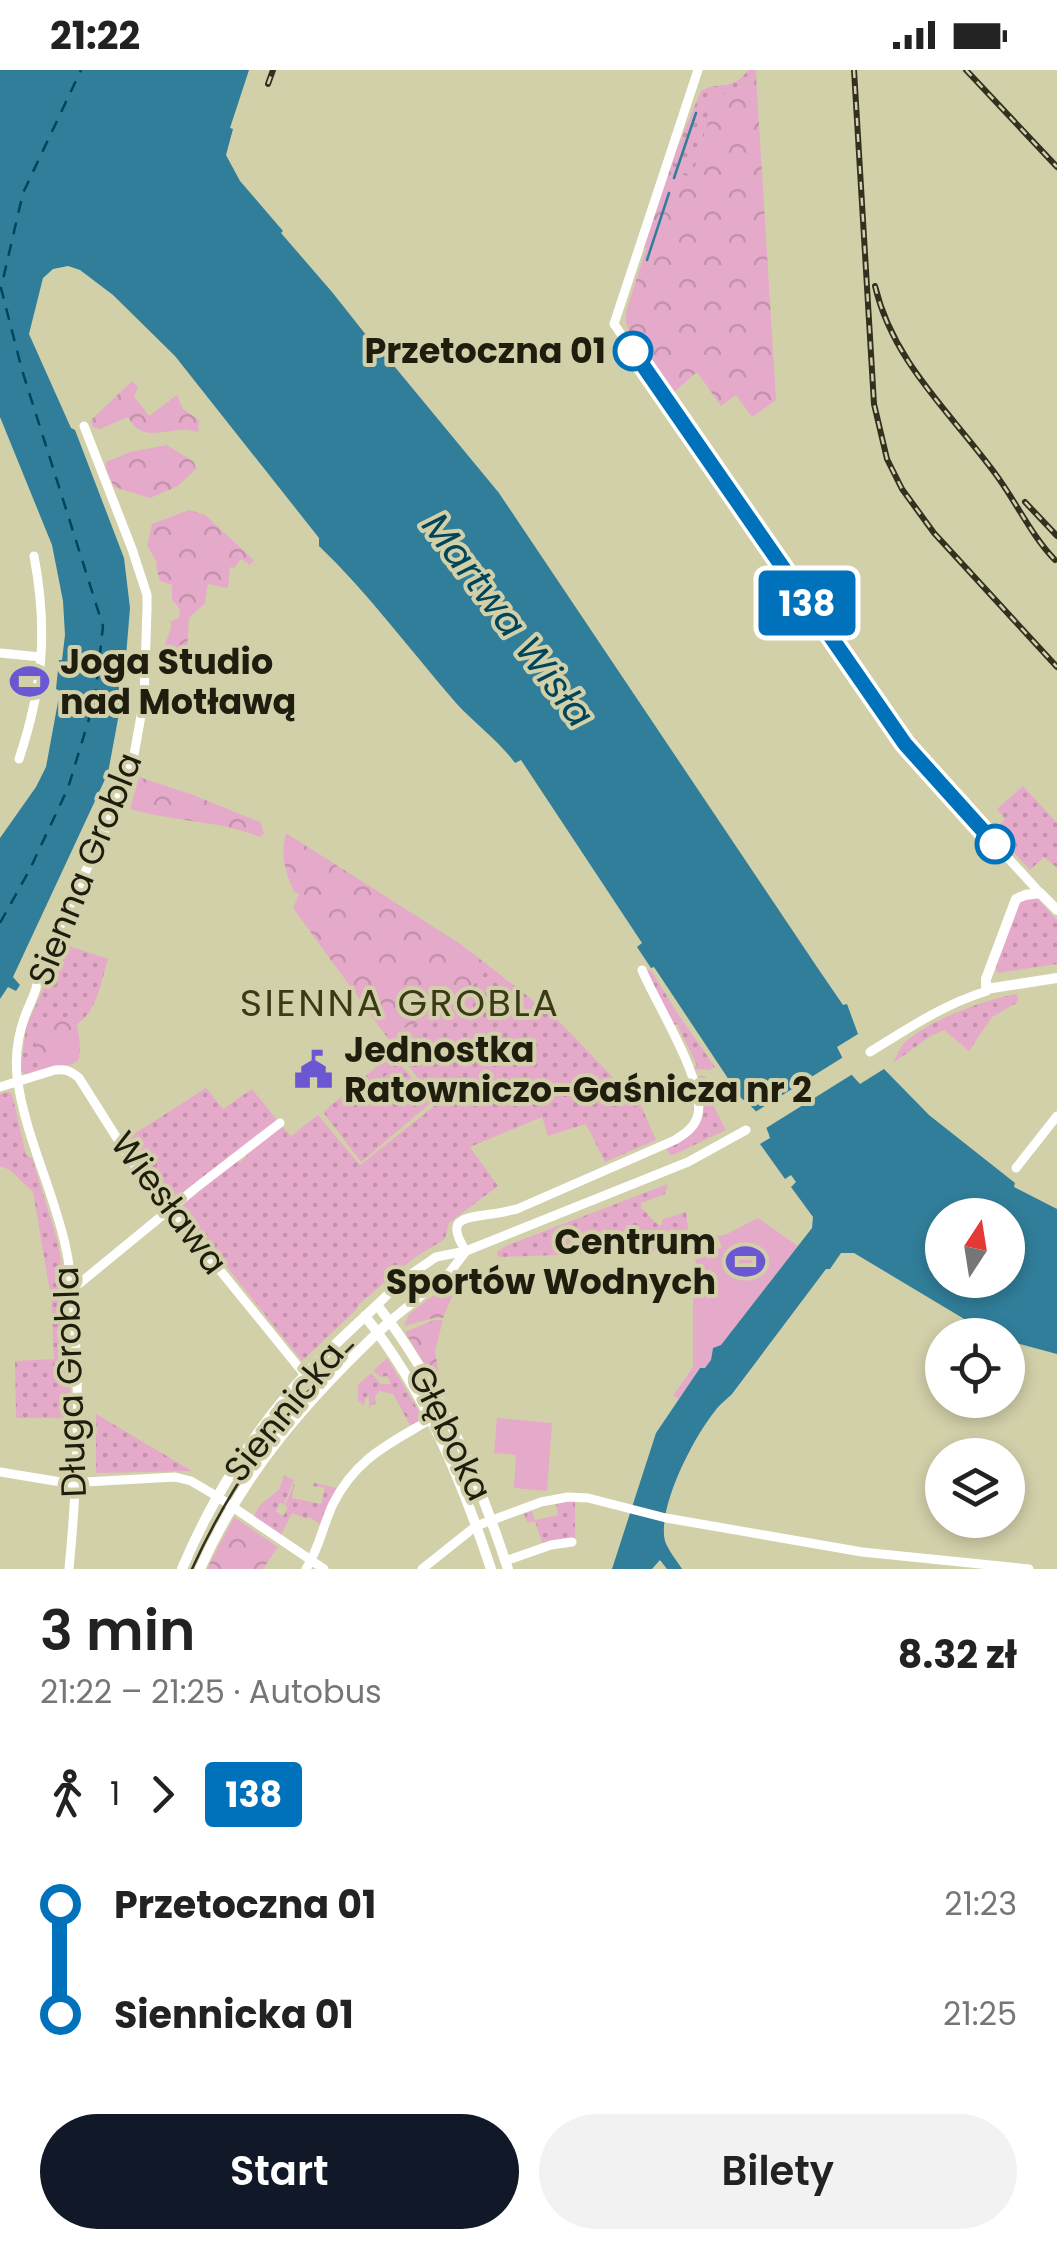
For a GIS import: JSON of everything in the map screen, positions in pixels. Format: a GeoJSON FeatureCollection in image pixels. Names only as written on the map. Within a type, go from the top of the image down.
{"type":"FeatureCollection","features":[{"type":"Feature","properties":{"kind":"street"},"geometry":{"type":"LineString","coordinates":[[698,70],[614,324],[905,744],[1057,910]]}},
{"type":"Feature","properties":{"kind":"street","name":"Sienna Grobla"},"geometry":{"type":"LineString","coordinates":[[18,1082],[18,1042],[39,982],[38,973],[121,796],[143,711],[147,595],[84,426]]}},
{"type":"Feature","properties":{"kind":"street"},"geometry":{"type":"LineString","coordinates":[[20,759],[35,710],[41,658],[41,594],[34,556]]}},
{"type":"Feature","properties":{"kind":"street"},"geometry":{"type":"LineString","coordinates":[[0,653],[41,658]]}},
{"type":"Feature","properties":{"kind":"street"},"geometry":{"type":"LineString","coordinates":[[987,991],[986,979],[1024,876]]}},
{"type":"Feature","properties":{"kind":"street"},"geometry":{"type":"LineString","coordinates":[[1016,900],[1040,893]]}},
{"type":"Feature","properties":{"kind":"street"},"geometry":{"type":"LineString","coordinates":[[466,1252],[456,1231],[468,1216],[517,1208],[675,1140],[694,1126],[700,1109],[698,1087],[642,970]]}},
{"type":"Feature","properties":{"kind":"street"},"geometry":{"type":"LineString","coordinates":[[870,1052],[966,998],[1057,978]]}},
{"type":"Feature","properties":{"kind":"street","name":"Wiesława"},"geometry":{"type":"LineString","coordinates":[[18,1082],[62,1069],[79,1078],[132,1162],[306,1375]]}},
{"type":"Feature","properties":{"kind":"street"},"geometry":{"type":"LineString","coordinates":[[0,1087],[18,1082]]}},
{"type":"Feature","properties":{"kind":"street","name":"Długa Grobla"},"geometry":{"type":"LineString","coordinates":[[18,1082],[60,1224],[72,1284],[78,1400],[69,1569]]}},
{"type":"Feature","properties":{"kind":"street"},"geometry":{"type":"LineString","coordinates":[[1016,1168],[1057,1116]]}},
{"type":"Feature","properties":{"kind":"street"},"geometry":{"type":"LineString","coordinates":[[72,1284],[80,1283],[280,1123]]}},
{"type":"Feature","properties":{"kind":"street","name":"Siennicka"},"geometry":{"type":"LineString","coordinates":[[182,1569],[218,1497],[254,1440],[306,1375],[401,1281],[436,1256],[466,1252],[675,1167],[746,1130]]}},
{"type":"Feature","properties":{"kind":"street","name":"Siennicka"},"geometry":{"type":"LineString","coordinates":[[200,1569],[232,1506],[278,1437],[378,1332],[450,1272],[466,1252]]}},
{"type":"Feature","properties":{"kind":"street","name":"Głęboka"},"geometry":{"type":"LineString","coordinates":[[377,1305],[450,1419],[507,1565]]}},
{"type":"Feature","properties":{"kind":"street","name":"Głęboka"},"geometry":{"type":"LineString","coordinates":[[365,1316],[400,1365],[433,1423],[462,1486],[491,1569]]}},
{"type":"Feature","properties":{"kind":"street"},"geometry":{"type":"LineString","coordinates":[[309,1565],[333,1504],[366,1459],[433,1423],[450,1419]]}},
{"type":"Feature","properties":{"kind":"street"},"geometry":{"type":"LineString","coordinates":[[0,1472],[59,1482],[175,1477],[218,1497],[309,1565],[324,1569]]}},
{"type":"Feature","properties":{"kind":"street"},"geometry":{"type":"LineString","coordinates":[[422,1569],[476,1526],[550,1499],[568,1497],[862,1552],[1029,1569]]}},
{"type":"Feature","properties":{"kind":"street"},"geometry":{"type":"LineString","coordinates":[[507,1565],[551,1546],[572,1542]]}},
{"type":"Feature","properties":{"kind":"green space"},"geometry":{"type":"Polygon","coordinates":[[[748,70],[756,70],[756,75],[746,85],[714,101],[692,178],[668,170],[701,91],[737,81],[748,70]]]}},
{"type":"Feature","properties":{"kind":"green space"},"geometry":{"type":"Polygon","coordinates":[[[756,75],[776,400],[752,417],[736,395],[721,406],[697,372],[673,393],[631,335],[626,312],[668,170],[692,178],[714,101],[746,85],[756,75]]]}},
{"type":"Feature","properties":{"kind":"green space"},"geometry":{"type":"Polygon","coordinates":[[[132,381],[138,388],[134,396],[149,416],[177,395],[183,409],[199,420],[198,432],[144,432],[128,417],[100,429],[93,427],[91,420],[132,381]]]}},
{"type":"Feature","properties":{"kind":"green space"},"geometry":{"type":"Polygon","coordinates":[[[167,445],[194,462],[196,469],[178,486],[150,498],[114,487],[106,462],[130,452],[167,445]]]}},
{"type":"Feature","properties":{"kind":"green space"},"geometry":{"type":"Polygon","coordinates":[[[189,510],[205,515],[254,560],[250,565],[241,559],[234,568],[230,567],[228,588],[208,584],[205,603],[189,618],[187,650],[165,649],[171,621],[179,618],[180,609],[172,600],[172,585],[160,581],[157,562],[147,546],[152,524],[189,510]]]}},
{"type":"Feature","properties":{"kind":"green space"},"geometry":{"type":"Polygon","coordinates":[[[139,777],[260,822],[264,833],[260,837],[228,827],[130,809],[139,777]]]}},
{"type":"Feature","properties":{"kind":"green space"},"geometry":{"type":"Polygon","coordinates":[[[1023,786],[1057,823],[1057,868],[1044,857],[1030,870],[993,831],[1005,819],[997,809],[1023,786]]]}},
{"type":"Feature","properties":{"kind":"green space"},"geometry":{"type":"Polygon","coordinates":[[[286,833],[489,966],[470,988],[442,1009],[412,1025],[384,1033],[293,908],[299,894],[294,892],[284,863],[286,833]]]}},
{"type":"Feature","properties":{"kind":"green space"},"geometry":{"type":"Polygon","coordinates":[[[1037,898],[1057,920],[1057,964],[999,973],[995,968],[1018,904],[1023,899],[1037,898]]]}},
{"type":"Feature","properties":{"kind":"green space"},"geometry":{"type":"Polygon","coordinates":[[[63,944],[108,959],[89,1012],[77,1024],[68,1017],[52,1068],[27,1074],[21,1072],[26,1027],[63,944]]]}},
{"type":"Feature","properties":{"kind":"green space"},"geometry":{"type":"Polygon","coordinates":[[[489,966],[548,1010],[633,1098],[639,1096],[656,1140],[605,1162],[586,1124],[548,1136],[542,1117],[470,1147],[498,1186],[449,1223],[445,1239],[414,1258],[359,1304],[302,1361],[179,1207],[282,1126],[291,1136],[318,1115],[360,1165],[437,1104],[384,1033],[412,1025],[442,1009],[470,988],[489,966]]]}},
{"type":"Feature","properties":{"kind":"green space"},"geometry":{"type":"Polygon","coordinates":[[[651,970],[715,1067],[692,1069],[697,1066],[677,1024],[672,1026],[647,971],[651,970]]]}},
{"type":"Feature","properties":{"kind":"green space"},"geometry":{"type":"Polygon","coordinates":[[[1017,994],[1018,1002],[992,1017],[969,1051],[944,1030],[893,1063],[905,1042],[943,1018],[1017,994]]]}},
{"type":"Feature","properties":{"kind":"green space"},"geometry":{"type":"Polygon","coordinates":[[[68,1017],[77,1024],[79,1059],[52,1068],[31,1033],[68,1017]]]}},
{"type":"Feature","properties":{"kind":"green space"},"geometry":{"type":"Polygon","coordinates":[[[392,1054],[418,1085],[394,1106],[419,1086],[432,1102],[361,1162],[323,1112],[392,1054]]]}},
{"type":"Feature","properties":{"kind":"green space"},"geometry":{"type":"Polygon","coordinates":[[[395,1068],[412,1088],[380,1115],[363,1094],[395,1068]]]}},
{"type":"Feature","properties":{"kind":"green space"},"geometry":{"type":"Polygon","coordinates":[[[701,1075],[709,1079],[705,1090],[726,1130],[671,1156],[666,1149],[689,1136],[701,1122],[701,1075]]]}},
{"type":"Feature","properties":{"kind":"green space"},"geometry":{"type":"Polygon","coordinates":[[[206,1088],[223,1109],[252,1089],[278,1121],[172,1201],[123,1141],[206,1088]]]}},
{"type":"Feature","properties":{"kind":"green space"},"geometry":{"type":"Polygon","coordinates":[[[9,1092],[26,1155],[32,1158],[57,1239],[69,1344],[71,1418],[16,1418],[15,1361],[54,1359],[51,1298],[33,1192],[10,1170],[0,1166],[0,1094],[9,1092]]]}},
{"type":"Feature","properties":{"kind":"green space"},"geometry":{"type":"Polygon","coordinates":[[[668,1184],[665,1194],[641,1203],[641,1208],[661,1226],[663,1219],[686,1212],[690,1247],[622,1252],[620,1234],[612,1235],[614,1253],[497,1255],[508,1245],[668,1184]]]}},
{"type":"Feature","properties":{"kind":"green space"},"geometry":{"type":"Polygon","coordinates":[[[758,1218],[798,1246],[721,1345],[713,1348],[711,1360],[700,1368],[679,1399],[673,1396],[693,1367],[693,1293],[701,1291],[695,1259],[722,1247],[717,1236],[758,1218]]]}},
{"type":"Feature","properties":{"kind":"green space"},"geometry":{"type":"Polygon","coordinates":[[[462,1273],[443,1318],[404,1326],[409,1314],[462,1273]]]}},
{"type":"Feature","properties":{"kind":"green space"},"geometry":{"type":"Polygon","coordinates":[[[443,1320],[435,1351],[442,1393],[405,1332],[443,1320]]]}},
{"type":"Feature","properties":{"kind":"green space"},"geometry":{"type":"Polygon","coordinates":[[[387,1358],[422,1421],[410,1425],[393,1394],[379,1391],[376,1403],[369,1407],[369,1396],[364,1405],[358,1401],[358,1385],[371,1373],[381,1384],[391,1384],[387,1376],[373,1371],[387,1358]]]}},
{"type":"Feature","properties":{"kind":"green space"},"geometry":{"type":"Polygon","coordinates":[[[96,1414],[192,1471],[96,1473],[96,1414]]]}},
{"type":"Feature","properties":{"kind":"green space"},"geometry":{"type":"Polygon","coordinates":[[[497,1418],[552,1423],[547,1491],[514,1488],[516,1455],[494,1453],[497,1418]]]}},
{"type":"Feature","properties":{"kind":"green space"},"geometry":{"type":"Polygon","coordinates":[[[284,1476],[294,1480],[284,1504],[280,1503],[276,1511],[283,1516],[295,1482],[292,1498],[321,1504],[325,1488],[313,1486],[314,1483],[337,1488],[320,1524],[292,1513],[281,1535],[253,1517],[260,1505],[279,1490],[284,1476]]]}},
{"type":"Feature","properties":{"kind":"green space"},"geometry":{"type":"Polygon","coordinates":[[[575,1501],[575,1540],[543,1545],[535,1521],[527,1523],[524,1514],[532,1511],[535,1520],[558,1515],[556,1503],[575,1501]]]}},
{"type":"Feature","properties":{"kind":"green space"},"geometry":{"type":"Polygon","coordinates":[[[234,1517],[278,1547],[263,1569],[207,1569],[234,1517]]]}},
{"type":"Feature","properties":{"kind":"water","name":"Martwa Wisła"},"geometry":{"type":"Polygon","coordinates":[[[0,70],[249,70],[230,128],[233,129],[226,155],[240,181],[499,493],[819,970],[843,1005],[847,1004],[858,1034],[837,1047],[850,1073],[860,1084],[884,1069],[929,1115],[1015,1183],[1014,1187],[1057,1209],[1057,1354],[1025,1346],[1025,1318],[963,1318],[929,1298],[1025,1298],[1025,1198],[925,1198],[925,1295],[854,1253],[841,1253],[706,1423],[687,1455],[672,1492],[664,1527],[666,1544],[682,1569],[667,1569],[660,1560],[652,1569],[612,1569],[656,1433],[700,1368],[711,1360],[713,1348],[721,1345],[812,1228],[813,1217],[791,1187],[796,1182],[791,1175],[785,1179],[760,1144],[770,1138],[762,1120],[741,1098],[654,967],[651,968],[637,947],[642,943],[521,760],[515,763],[456,703],[319,546],[319,538],[175,356],[113,295],[80,270],[68,266],[53,269],[43,278],[29,334],[75,430],[124,558],[130,608],[123,692],[108,773],[13,977],[20,985],[16,991],[8,987],[0,999],[0,838],[46,767],[60,691],[56,689],[65,635],[52,545],[0,417],[0,70]]]}},
{"type":"Feature","properties":{"kind":"pier"},"geometry":{"type":"Polygon","coordinates":[[[845,1056],[856,1072],[763,1130],[752,1114],[845,1056]]]}},
{"type":"Feature","properties":{"kind":"waterway"},"geometry":{"type":"LineString","coordinates":[[674,178],[696,113]]}},
{"type":"Feature","properties":{"kind":"waterway"},"geometry":{"type":"LineString","coordinates":[[647,260],[669,193]]}},
{"type":"Feature","properties":{"kind":"ferry route"},"geometry":{"type":"LineString","coordinates":[[0,923],[68,788],[95,699],[103,626],[22,370],[1,288],[23,193],[81,70]]}},
{"type":"Feature","properties":{"kind":"tram line"},"geometry":{"type":"LineString","coordinates":[[192,1569],[224,1506],[261,1449],[353,1345]]}},
{"type":"Feature","properties":{"kind":"railway"},"geometry":{"type":"LineString","coordinates":[[268,84],[273,70]]}},
{"type":"Feature","properties":{"kind":"railway"},"geometry":{"type":"LineString","coordinates":[[854,70],[874,404],[887,459],[902,489],[934,533],[1057,667]]}},
{"type":"Feature","properties":{"kind":"railway"},"geometry":{"type":"LineString","coordinates":[[966,70],[1057,167]]}},
{"type":"Feature","properties":{"kind":"railway"},"geometry":{"type":"LineString","coordinates":[[875,286],[883,313],[909,362],[994,472],[1055,560]]}},
{"type":"Feature","properties":{"kind":"railway"},"geometry":{"type":"LineString","coordinates":[[1025,502],[1057,536]]}},
{"type":"Feature","properties":{"kind":"bus line","name":"138"},"geometry":{"type":"LineString","coordinates":[[633,351],[905,744],[995,844]]}},
{"type":"Feature","properties":{"kind":"place","name":"Przetoczna 01"},"geometry":{"type":"Point","coordinates":[633,351]}},
{"type":"Feature","properties":{"kind":"place","name":"Joga Studio nad Motławą"},"geometry":{"type":"Point","coordinates":[30,682]}},
{"type":"Feature","properties":{"kind":"place","name":"Jednostka Ratowniczo-Gaśnicza nr 2"},"geometry":{"type":"Point","coordinates":[314,1070]}},
{"type":"Feature","properties":{"kind":"place","name":"Centrum Sportów Wodnych"},"geometry":{"type":"Point","coordinates":[746,1262]}},
{"type":"Feature","properties":{"kind":"district","name":"SIENNA GROBLA"},"geometry":{"type":"Point","coordinates":[400,1003]}}]}
